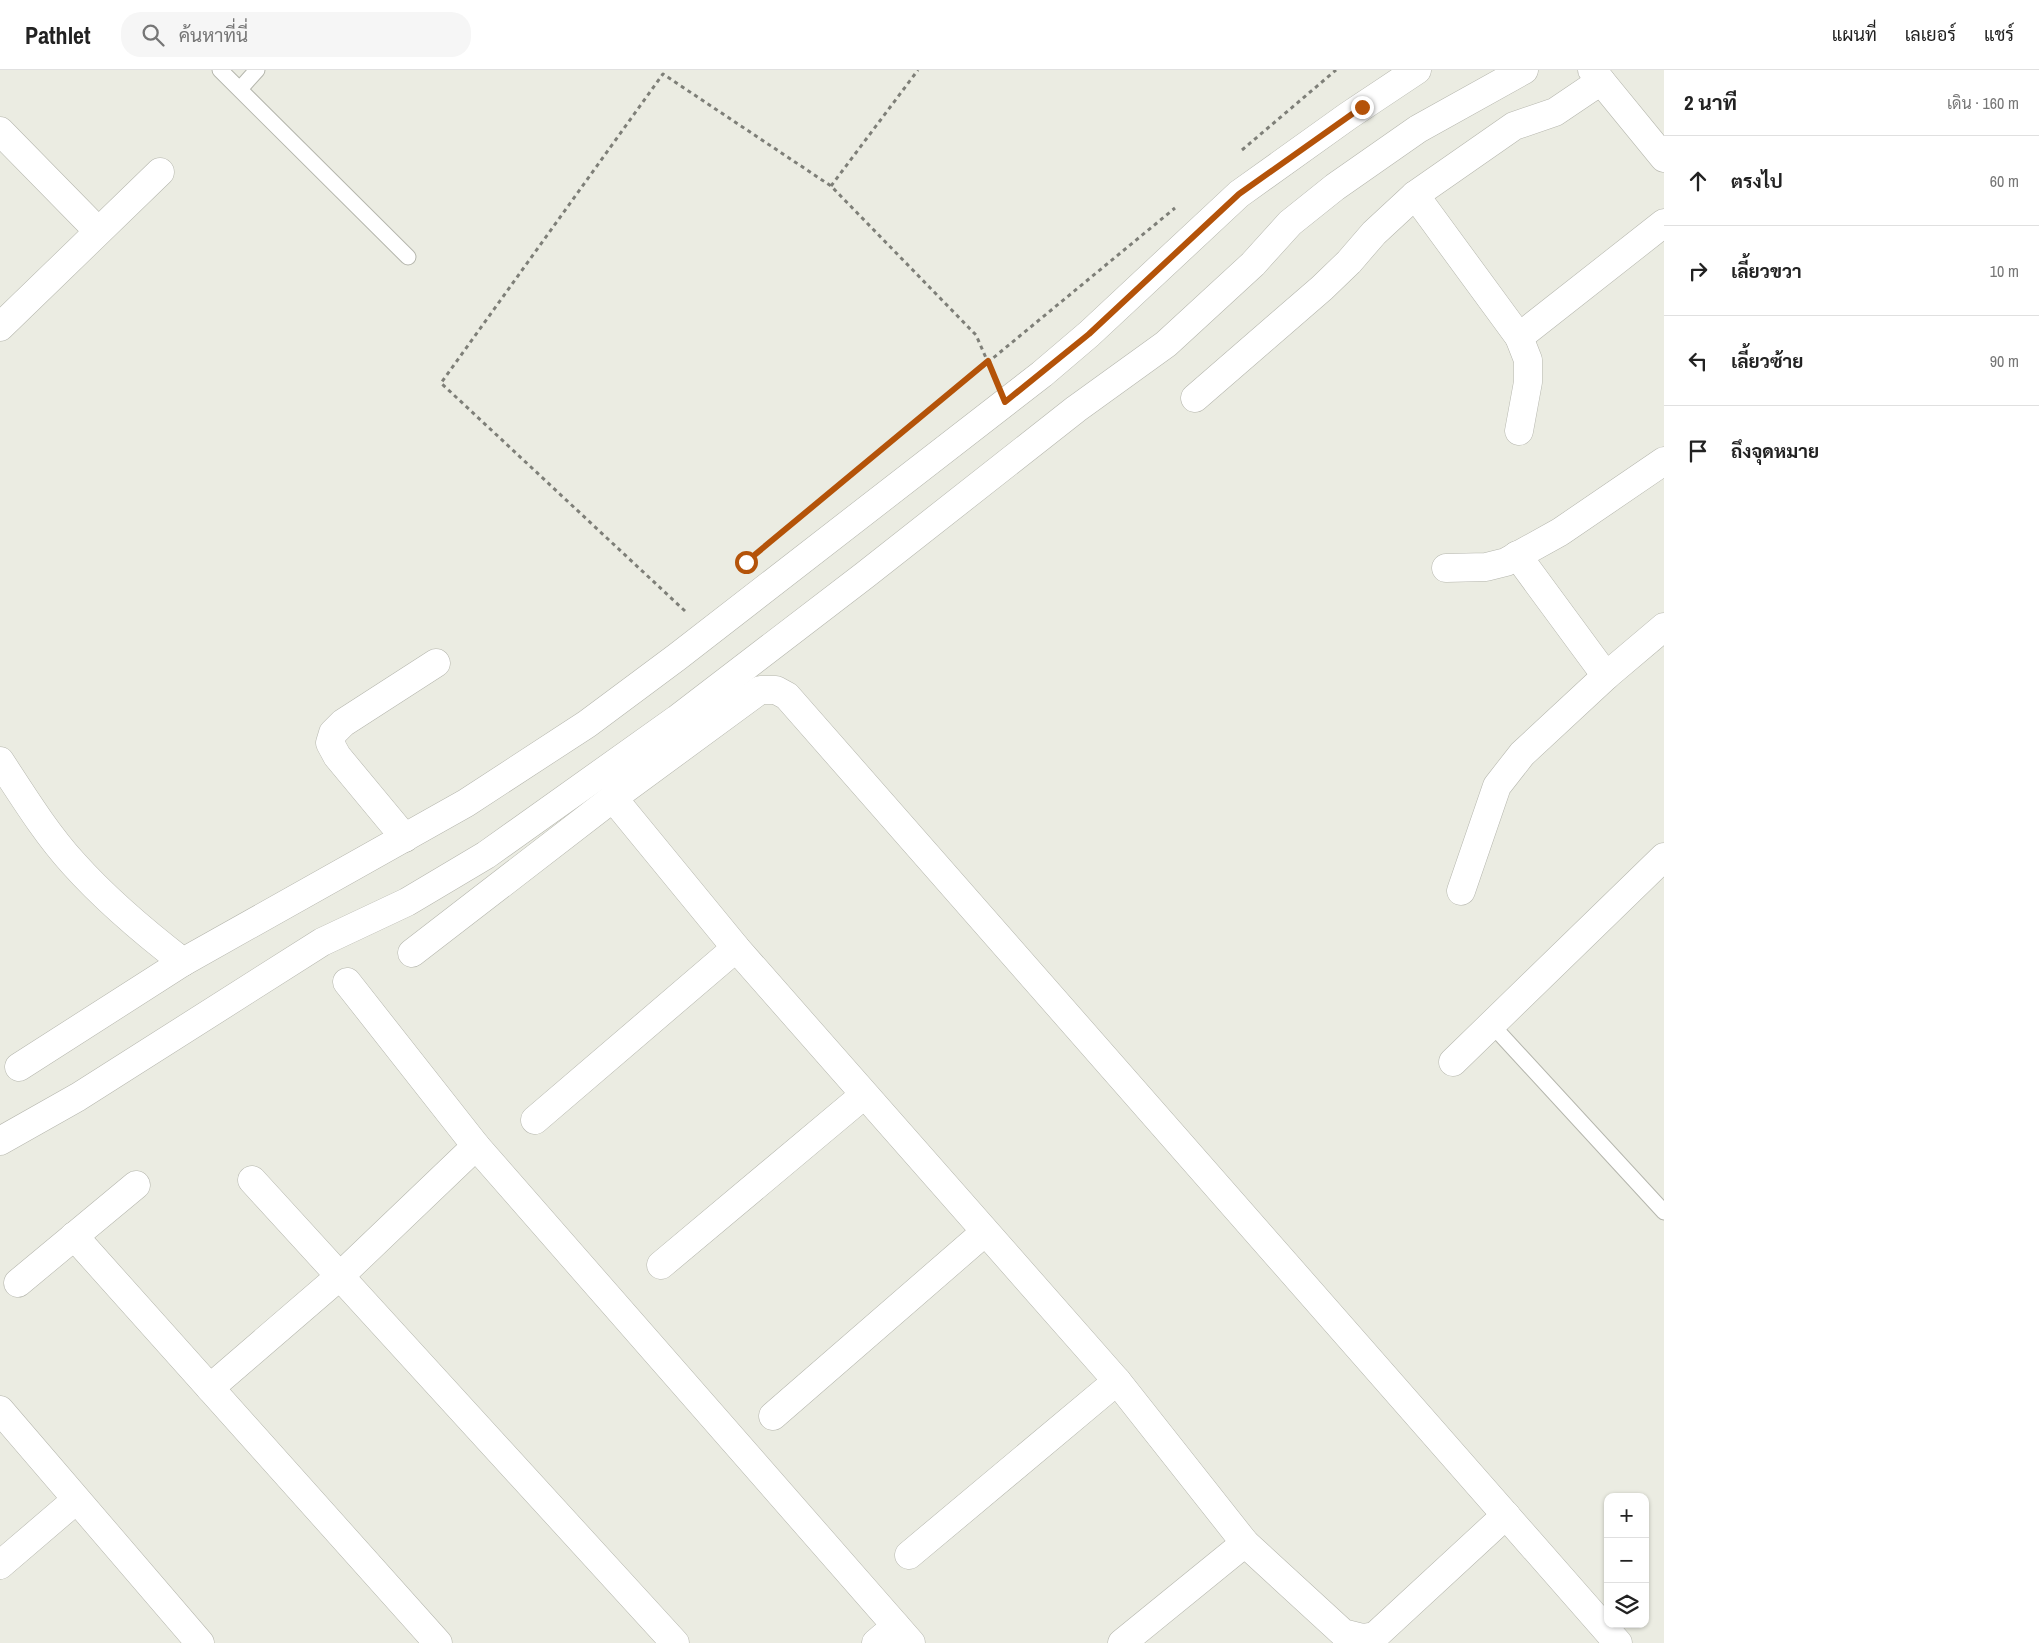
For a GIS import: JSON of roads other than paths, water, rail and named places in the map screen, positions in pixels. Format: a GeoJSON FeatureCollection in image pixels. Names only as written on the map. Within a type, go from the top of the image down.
{"type":"FeatureCollection","features":[{"type":"Feature","properties":{"kind":"street"},"geometry":{"type":"LineString","coordinates":[[19,1067],[183,962],[466,803],[587,724],[677,657],[1005,402],[1089,334],[1239,194],[1348,116],[1417,70]]}},
{"type":"Feature","properties":{"kind":"street"},"geometry":{"type":"LineString","coordinates":[[0,1141],[78,1097],[322,942],[407,902],[486,855],[677,719],[873,569],[1076,408],[1166,344],[1253,264],[1290,222],[1335,187],[1418,129],[1524,70]]}},
{"type":"Feature","properties":{"kind":"street"},"geometry":{"type":"LineString","coordinates":[[1195,398],[1322,288],[1374,233],[1415,195],[1514,126],[1555,112],[1596,75],[1664,158]]}},
{"type":"Feature","properties":{"kind":"street"},"geometry":{"type":"LineString","coordinates":[[0,131],[98,232]]}},
{"type":"Feature","properties":{"kind":"street"},"geometry":{"type":"LineString","coordinates":[[0,327],[160,172]]}},
{"type":"Feature","properties":{"kind":"street"},"geometry":{"type":"LineString","coordinates":[[1415,195],[1519,337],[1528,360],[1528,382],[1519,432]]}},
{"type":"Feature","properties":{"kind":"street"},"geometry":{"type":"LineString","coordinates":[[1519,337],[1664,223]]}},
{"type":"Feature","properties":{"kind":"street"},"geometry":{"type":"LineString","coordinates":[[1446,568],[1486,567],[1506,562],[1560,532],[1664,461]]}},
{"type":"Feature","properties":{"kind":"street"},"geometry":{"type":"LineString","coordinates":[[1517,555],[1606,676]]}},
{"type":"Feature","properties":{"kind":"street"},"geometry":{"type":"LineString","coordinates":[[1461,892],[1497,786],[1522,754],[1606,676],[1664,627]]}},
{"type":"Feature","properties":{"kind":"street"},"geometry":{"type":"LineString","coordinates":[[404,838],[337,756],[330,743],[333,733],[343,723],[436,662]]}},
{"type":"Feature","properties":{"kind":"street"},"geometry":{"type":"LineString","coordinates":[[412,953],[613,798],[760,690],[776,690],[787,696],[1618,1643]]}},
{"type":"Feature","properties":{"kind":"street"},"geometry":{"type":"LineString","coordinates":[[0,761],[34,813],[72,863],[121,912],[183,962]]}},
{"type":"Feature","properties":{"kind":"street"},"geometry":{"type":"LineString","coordinates":[[613,798],[736,948],[1116,1381],[1245,1543],[1343,1632],[1362,1638],[1375,1636],[1506,1516]]}},
{"type":"Feature","properties":{"kind":"street"},"geometry":{"type":"LineString","coordinates":[[1453,1062],[1664,857]]}},
{"type":"Feature","properties":{"kind":"street"},"geometry":{"type":"LineString","coordinates":[[535,1120],[736,948]]}},
{"type":"Feature","properties":{"kind":"street"},"geometry":{"type":"LineString","coordinates":[[347,982],[476,1146],[895,1637]]}},
{"type":"Feature","properties":{"kind":"street"},"geometry":{"type":"LineString","coordinates":[[661,1265],[864,1095]]}},
{"type":"Feature","properties":{"kind":"street"},"geometry":{"type":"LineString","coordinates":[[210,1388],[340,1276],[476,1146]]}},
{"type":"Feature","properties":{"kind":"street"},"geometry":{"type":"LineString","coordinates":[[252,1180],[675,1643]]}},
{"type":"Feature","properties":{"kind":"street"},"geometry":{"type":"LineString","coordinates":[[18,1283],[136,1185]]}},
{"type":"Feature","properties":{"kind":"street"},"geometry":{"type":"LineString","coordinates":[[773,1416],[986,1232]]}},
{"type":"Feature","properties":{"kind":"street"},"geometry":{"type":"LineString","coordinates":[[74,1236],[438,1643]]}},
{"type":"Feature","properties":{"kind":"street"},"geometry":{"type":"LineString","coordinates":[[909,1555],[1116,1381]]}},
{"type":"Feature","properties":{"kind":"street"},"geometry":{"type":"LineString","coordinates":[[0,1410],[200,1643]]}},
{"type":"Feature","properties":{"kind":"street"},"geometry":{"type":"LineString","coordinates":[[0,1565],[76,1500]]}},
{"type":"Feature","properties":{"kind":"street"},"geometry":{"type":"LineString","coordinates":[[1122,1643],[1245,1543]]}},
{"type":"Feature","properties":{"kind":"lane"},"geometry":{"type":"LineString","coordinates":[[220,70],[408,257]]}},
{"type":"Feature","properties":{"kind":"lane"},"geometry":{"type":"LineString","coordinates":[[240,90],[257,70]]}},
{"type":"Feature","properties":{"kind":"lane"},"geometry":{"type":"LineString","coordinates":[[1492,1025],[1664,1212]]}}]}
